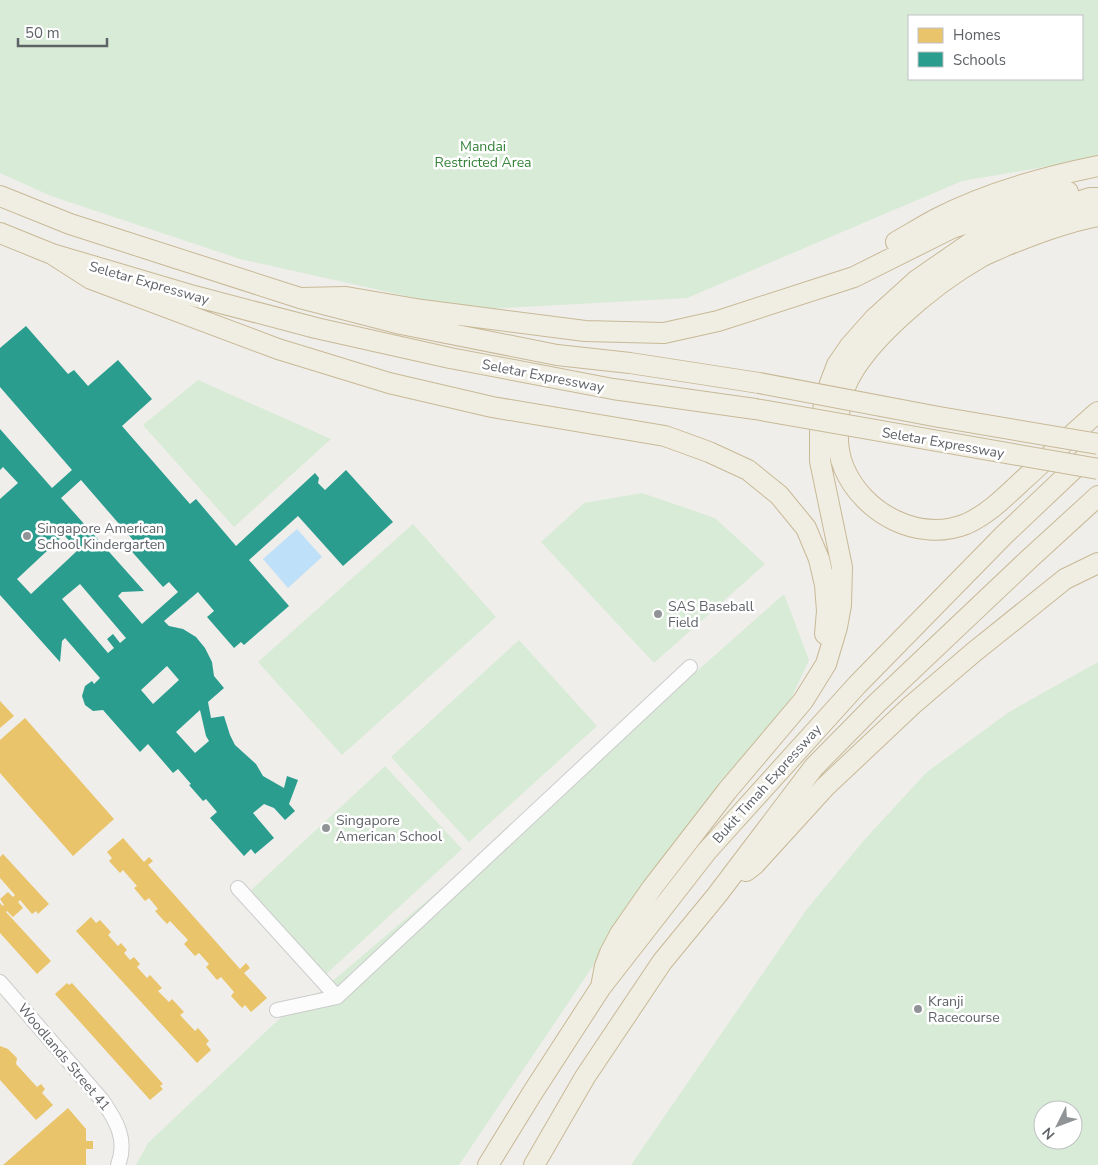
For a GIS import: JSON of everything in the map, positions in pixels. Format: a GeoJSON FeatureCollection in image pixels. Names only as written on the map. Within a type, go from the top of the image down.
{"type":"FeatureCollection","features":[{"type":"Feature","properties":{"kind":"highway"},"geometry":{"type":"LineString","coordinates":[[828,286],[843,270],[868,258],[937,218],[972,203],[1050,176],[1098,166]]}},
{"type":"Feature","properties":{"kind":"highway"},"geometry":{"type":"LineString","coordinates":[[300,298],[346,297],[422,310],[585,331],[664,333],[718,322],[854,277],[952,228],[1034,201],[1082,188],[1098,188]]}},
{"type":"Feature","properties":{"kind":"highway"},"geometry":{"type":"LineString","coordinates":[[0,196],[70,224],[300,298],[401,324],[557,355],[630,363],[760,383],[1098,445]]}},
{"type":"Feature","properties":{"kind":"highway"},"geometry":{"type":"LineString","coordinates":[[601,987],[605,966],[620,934],[652,888],[732,784],[793,714],[820,676],[830,652],[841,605],[842,567],[820,461],[820,433],[824,404],[837,365],[850,346],[874,319],[917,280],[972,242],[1026,218],[1090,198],[1098,198]]}},
{"type":"Feature","properties":{"kind":"highway"},"geometry":{"type":"LineString","coordinates":[[1098,216],[1036,233],[981,257],[927,294],[887,330],[859,362],[842,396],[837,435],[843,466],[851,482],[875,508],[897,521],[919,528],[953,529],[983,515],[1098,412]]}},
{"type":"Feature","properties":{"kind":"highway","name":"Seletar Expressway"},"geometry":{"type":"LineString","coordinates":[[0,232],[52,254],[194,296],[316,328],[450,358],[614,389],[755,409],[1098,469]]}},
{"type":"Feature","properties":{"kind":"highway"},"geometry":{"type":"LineString","coordinates":[[52,254],[91,279],[278,349],[388,383],[492,407],[666,436],[709,452],[748,470],[779,495],[806,528],[819,559],[825,585],[827,611],[826,631],[822,650],[816,667],[793,714]]}},
{"type":"Feature","properties":{"kind":"highway","name":"Bukit Timah Expressway"},"geometry":{"type":"LineString","coordinates":[[488,1165],[601,987],[707,851],[857,685],[1004,535],[1098,445]]}},
{"type":"Feature","properties":{"kind":"highway","name":"Bukit Timah Expressway"},"geometry":{"type":"LineString","coordinates":[[534,1165],[585,1077],[662,962],[814,768],[892,689],[1098,496]]}},
{"type":"Feature","properties":{"kind":"highway"},"geometry":{"type":"LineString","coordinates":[[716,895],[754,865],[825,787],[912,705],[1051,590],[1066,579],[1098,563]]}},
{"type":"Feature","properties":{"kind":"street"},"geometry":{"type":"LineString","coordinates":[[277,1010],[337,997],[690,667]]}},
{"type":"Feature","properties":{"kind":"street"},"geometry":{"type":"LineString","coordinates":[[238,888],[337,997]]}},
{"type":"Feature","properties":{"kind":"street","name":"Woodlands Street 41"},"geometry":{"type":"LineString","coordinates":[[0,982],[102,1100],[116,1121],[122,1139],[122,1152],[118,1165]]}},
{"type":"Feature","properties":{"kind":"green space","name":"Mandai Restricted Area"},"geometry":{"type":"Polygon","coordinates":[[[0,0],[1098,0],[1098,158],[962,181],[687,298],[469,310],[240,259],[51,196],[0,173],[0,0]]]}},
{"type":"Feature","properties":{"kind":"green space"},"geometry":{"type":"Polygon","coordinates":[[[198,380],[331,439],[234,527],[143,425],[198,380]]]}},
{"type":"Feature","properties":{"kind":"green space","name":"SAS Baseball Field"},"geometry":{"type":"Polygon","coordinates":[[[642,493],[715,518],[765,564],[654,663],[541,542],[584,503],[642,493]]]}},
{"type":"Feature","properties":{"kind":"green space"},"geometry":{"type":"Polygon","coordinates":[[[413,524],[496,617],[342,755],[258,662],[413,524]]]}},
{"type":"Feature","properties":{"kind":"green space"},"geometry":{"type":"Polygon","coordinates":[[[784,594],[809,660],[785,712],[665,859],[459,1165],[136,1165],[148,1143],[293,1006],[309,1001],[680,686],[784,594]]]}},
{"type":"Feature","properties":{"kind":"green space"},"geometry":{"type":"Polygon","coordinates":[[[519,640],[597,726],[469,842],[391,757],[519,640]]]}},
{"type":"Feature","properties":{"kind":"green space","name":"Kranji Racecourse"},"geometry":{"type":"Polygon","coordinates":[[[1098,662],[1098,1165],[631,1165],[807,909],[865,839],[927,772],[1009,712],[1098,662]]]}},
{"type":"Feature","properties":{"kind":"green space"},"geometry":{"type":"Polygon","coordinates":[[[385,766],[462,849],[324,976],[247,894],[385,766]]]}},
{"type":"Feature","properties":{"kind":"water"},"geometry":{"type":"Polygon","coordinates":[[[297,529],[322,557],[288,588],[263,559],[297,529]]]}},
{"type":"Feature","properties":{"kind":"building: Homes"},"geometry":{"type":"Polygon","coordinates":[[[0,701],[14,716],[0,728],[0,701]]]}},
{"type":"Feature","properties":{"kind":"building: Homes"},"geometry":{"type":"Polygon","coordinates":[[[25,718],[114,819],[73,856],[0,773],[0,740],[25,718]]]}},
{"type":"Feature","properties":{"kind":"building: Homes"},"geometry":{"type":"Polygon","coordinates":[[[123,838],[144,862],[149,857],[153,861],[148,865],[240,969],[246,963],[250,968],[244,973],[267,998],[251,1012],[245,1005],[242,1008],[231,996],[234,992],[221,977],[217,980],[206,967],[209,964],[199,953],[195,956],[184,944],[188,940],[170,921],[167,924],[155,911],[158,909],[149,898],[145,901],[134,888],[137,886],[123,870],[120,873],[109,861],[112,858],[107,852],[123,838]]]}},
{"type":"Feature","properties":{"kind":"building: Homes"},"geometry":{"type":"Polygon","coordinates":[[[3,854],[49,904],[38,914],[36,911],[32,914],[20,900],[18,902],[23,908],[13,917],[6,912],[51,961],[37,974],[0,933],[0,903],[4,905],[0,899],[8,892],[13,897],[15,895],[0,878],[0,857],[3,854]]]}},
{"type":"Feature","properties":{"kind":"building: Homes"},"geometry":{"type":"Polygon","coordinates":[[[91,917],[96,923],[100,920],[111,932],[108,935],[118,946],[121,943],[127,950],[124,953],[130,960],[134,957],[140,964],[137,967],[147,978],[150,975],[162,988],[158,991],[169,1002],[172,999],[184,1012],[180,1015],[195,1031],[198,1028],[209,1041],[206,1044],[211,1050],[197,1063],[76,931],[91,917]]]}},
{"type":"Feature","properties":{"kind":"building: Homes"},"geometry":{"type":"Polygon","coordinates":[[[67,983],[69,985],[72,983],[163,1084],[160,1086],[163,1089],[150,1100],[55,994],[67,983]]]}},
{"type":"Feature","properties":{"kind":"building: Homes"},"geometry":{"type":"Polygon","coordinates":[[[0,1046],[8,1049],[17,1058],[16,1064],[37,1087],[41,1084],[45,1089],[42,1093],[53,1105],[36,1120],[0,1080],[0,1046]]]}},
{"type":"Feature","properties":{"kind":"building: Homes"},"geometry":{"type":"Polygon","coordinates":[[[68,1108],[86,1129],[86,1141],[93,1141],[93,1149],[86,1149],[86,1165],[3,1165],[68,1108]]]}},
{"type":"Feature","properties":{"kind":"building: Schools"},"geometry":{"type":"Polygon","coordinates":[[[26,326],[68,374],[74,370],[88,386],[118,360],[152,399],[122,426],[190,504],[196,499],[236,546],[315,473],[319,478],[318,483],[325,490],[346,470],[393,522],[343,566],[298,516],[249,560],[289,606],[244,645],[241,642],[234,648],[207,617],[214,611],[198,592],[164,621],[169,626],[183,629],[196,637],[205,648],[212,662],[214,676],[224,688],[208,702],[211,718],[224,716],[235,745],[256,764],[263,776],[284,788],[287,776],[298,780],[289,804],[295,811],[285,820],[274,808],[264,804],[253,813],[274,838],[255,854],[251,849],[244,856],[210,818],[217,812],[206,799],[203,801],[178,769],[173,773],[148,744],[140,752],[103,710],[93,711],[85,705],[82,696],[85,686],[92,681],[94,684],[100,678],[65,638],[62,641],[60,662],[0,595],[0,499],[18,483],[3,467],[0,470],[0,429],[52,488],[72,470],[0,387],[0,348],[26,326]],[[81,480],[61,498],[144,591],[122,592],[118,596],[142,624],[178,592],[169,582],[163,587],[127,546],[133,540],[81,480]],[[64,535],[17,579],[31,594],[78,550],[64,535]],[[80,584],[62,599],[108,653],[114,648],[107,639],[113,634],[120,643],[126,638],[80,584]],[[167,666],[141,690],[153,704],[179,680],[167,666]],[[200,710],[176,732],[195,753],[209,741],[200,710]]]}},
{"type":"Feature","properties":{"kind":"place","name":"Singapore American School Kindergarten"},"geometry":{"type":"Point","coordinates":[27,536]}},
{"type":"Feature","properties":{"kind":"place","name":"SAS Baseball Field"},"geometry":{"type":"Point","coordinates":[658,614]}},
{"type":"Feature","properties":{"kind":"place","name":"Singapore American School"},"geometry":{"type":"Point","coordinates":[326,828]}},
{"type":"Feature","properties":{"kind":"place","name":"Kranji Racecourse"},"geometry":{"type":"Point","coordinates":[918,1009]}}]}
